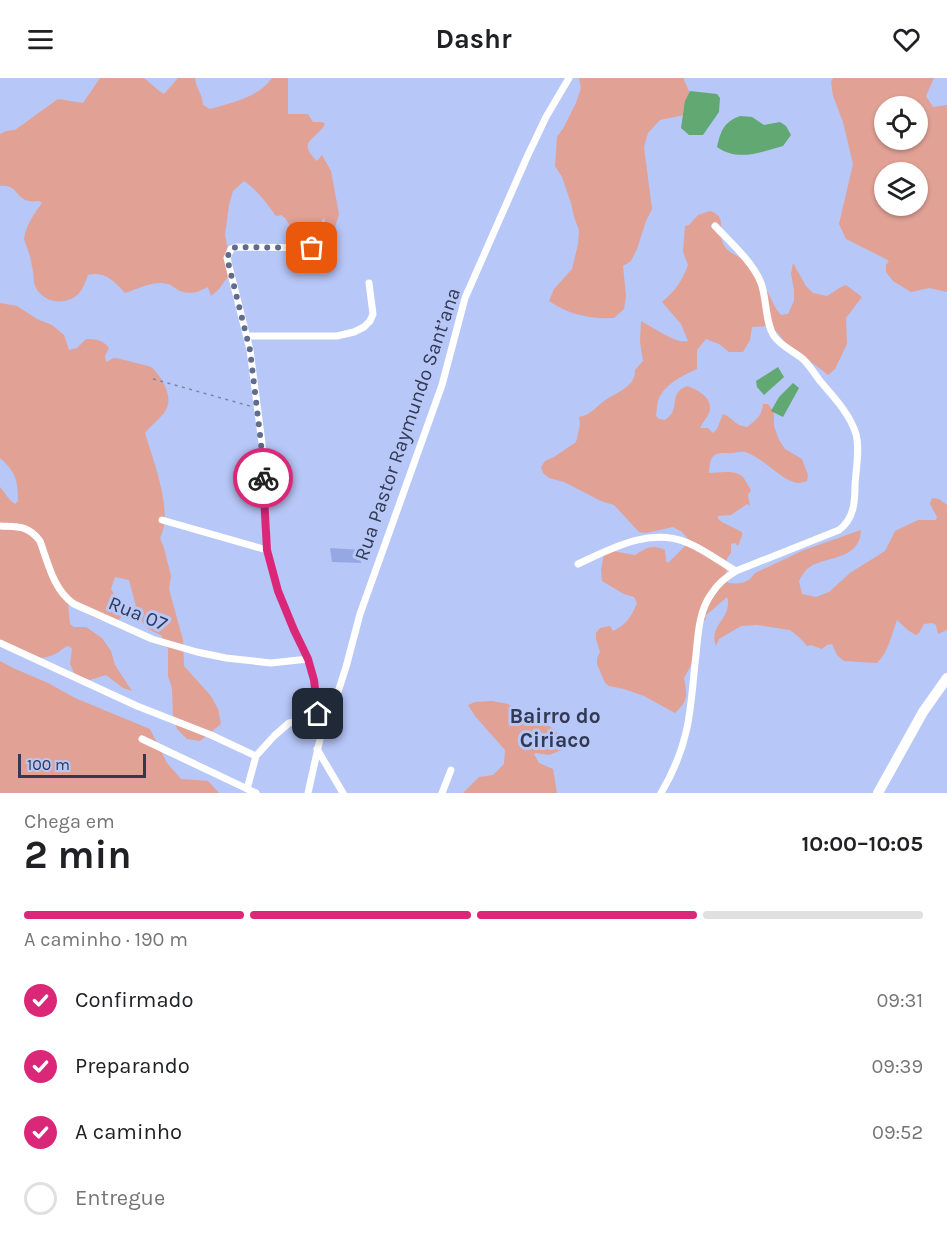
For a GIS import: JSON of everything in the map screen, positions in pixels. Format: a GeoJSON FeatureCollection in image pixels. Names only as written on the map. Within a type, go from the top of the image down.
{"type":"FeatureCollection","features":[{"type":"Feature","properties":{"kind":"street","name":"Rua Pastor Raymundo Sant’ana"},"geometry":{"type":"LineString","coordinates":[[308,793],[322,730],[346,667],[360,614],[442,385],[465,298],[527,157],[546,117],[569,78]]}},
{"type":"Feature","properties":{"kind":"street"},"geometry":{"type":"LineString","coordinates":[[662,793],[677,762],[686,731],[699,629],[711,594],[724,578],[736,571],[845,526],[852,513],[855,495],[856,433],[839,404],[805,361],[774,336],[760,279],[753,267],[715,226]]}},
{"type":"Feature","properties":{"kind":"street"},"geometry":{"type":"LineString","coordinates":[[322,730],[314,680],[308,659],[278,591],[267,550],[257,407],[247,336],[227,258],[231,249],[236,247],[330,248]]}},
{"type":"Feature","properties":{"kind":"street"},"geometry":{"type":"LineString","coordinates":[[247,336],[337,336],[354,332],[364,327],[373,314],[369,283]]}},
{"type":"Feature","properties":{"kind":"street"},"geometry":{"type":"LineString","coordinates":[[162,520],[267,550]]}},
{"type":"Feature","properties":{"kind":"street","name":"Rua 07"},"geometry":{"type":"LineString","coordinates":[[0,526],[25,528],[35,535],[40,541],[58,589],[66,599],[152,639],[197,652],[253,662],[271,663],[308,659]]}},
{"type":"Feature","properties":{"kind":"street"},"geometry":{"type":"LineString","coordinates":[[578,564],[629,541],[646,537],[677,539],[690,544],[736,571]]}},
{"type":"Feature","properties":{"kind":"street"},"geometry":{"type":"LineString","coordinates":[[0,643],[137,706],[211,735],[256,756]]}},
{"type":"Feature","properties":{"kind":"street"},"geometry":{"type":"LineString","coordinates":[[878,793],[923,712],[947,678]]}},
{"type":"Feature","properties":{"kind":"street"},"geometry":{"type":"LineString","coordinates":[[247,789],[256,756],[274,736],[289,723],[309,719],[318,714]]}},
{"type":"Feature","properties":{"kind":"street"},"geometry":{"type":"LineString","coordinates":[[142,739],[256,793]]}},
{"type":"Feature","properties":{"kind":"street"},"geometry":{"type":"LineString","coordinates":[[317,749],[344,793]]}},
{"type":"Feature","properties":{"kind":"street"},"geometry":{"type":"LineString","coordinates":[[442,793],[451,770]]}},
{"type":"Feature","properties":{"kind":"path"},"geometry":{"type":"LineString","coordinates":[[153,379],[257,407]]}},
{"type":"Feature","properties":{"kind":"shaded area"},"geometry":{"type":"Polygon","coordinates":[[[100,78],[144,78],[164,94],[178,78],[195,78],[203,105],[210,109],[252,95],[267,85],[272,78],[288,78],[288,114],[308,114],[313,122],[325,124],[310,141],[308,149],[317,161],[322,155],[331,171],[339,214],[331,241],[324,218],[314,242],[302,228],[292,229],[285,218],[281,215],[276,216],[258,193],[244,181],[233,191],[229,205],[225,235],[228,250],[227,278],[211,296],[208,287],[198,292],[188,293],[163,283],[125,293],[109,278],[94,274],[88,275],[80,292],[71,299],[53,301],[43,296],[35,286],[31,260],[24,239],[28,224],[42,203],[25,200],[11,188],[0,186],[0,134],[15,130],[58,99],[83,103],[100,78]]]}},
{"type":"Feature","properties":{"kind":"shaded area"},"geometry":{"type":"Polygon","coordinates":[[[579,78],[684,78],[692,111],[689,114],[660,120],[648,133],[644,147],[652,209],[631,261],[623,266],[626,296],[624,309],[614,318],[580,315],[564,310],[549,301],[554,289],[572,269],[578,244],[579,230],[562,177],[555,166],[557,137],[576,103],[581,88],[579,78]]]}},
{"type":"Feature","properties":{"kind":"shaded area"},"geometry":{"type":"Polygon","coordinates":[[[833,78],[934,78],[926,96],[874,96],[874,150],[928,150],[928,99],[933,107],[947,105],[947,292],[929,288],[911,292],[893,281],[886,272],[886,265],[889,261],[846,239],[839,224],[853,164],[843,122],[833,96],[831,82],[833,78]]]}},
{"type":"Feature","properties":{"kind":"shaded area"},"geometry":{"type":"Polygon","coordinates":[[[690,91],[717,94],[720,98],[719,112],[703,135],[689,135],[681,128],[685,101],[690,91]]]}},
{"type":"Feature","properties":{"kind":"shaded area"},"geometry":{"type":"Polygon","coordinates":[[[740,116],[752,117],[764,125],[780,122],[786,126],[791,135],[783,146],[758,153],[741,155],[725,152],[717,147],[720,136],[730,121],[740,116]]]}},
{"type":"Feature","properties":{"kind":"shaded area"},"geometry":{"type":"Polygon","coordinates":[[[710,211],[719,217],[722,242],[725,247],[748,264],[781,315],[788,314],[794,301],[791,274],[793,263],[806,286],[813,293],[827,296],[846,285],[862,297],[846,318],[847,344],[835,369],[828,375],[800,353],[789,348],[778,333],[767,326],[752,327],[750,340],[743,352],[729,352],[719,344],[706,339],[697,350],[697,369],[672,383],[659,398],[656,416],[665,420],[673,411],[677,393],[681,390],[687,386],[701,393],[708,400],[710,410],[700,428],[708,428],[713,433],[723,414],[739,425],[747,427],[760,415],[763,404],[768,404],[774,412],[774,426],[779,440],[785,449],[802,459],[808,475],[807,481],[798,483],[792,481],[745,452],[721,453],[712,457],[709,473],[731,472],[740,475],[751,490],[748,495],[750,506],[747,504],[731,515],[718,516],[722,522],[742,532],[738,546],[735,543],[731,544],[731,553],[726,563],[728,583],[747,581],[755,573],[804,550],[861,530],[859,540],[848,553],[814,565],[806,570],[799,581],[802,594],[816,597],[829,592],[850,573],[885,551],[895,531],[918,520],[936,520],[937,517],[930,504],[933,498],[939,499],[947,505],[947,630],[938,634],[936,625],[924,624],[916,635],[897,620],[887,648],[877,663],[844,661],[837,655],[832,644],[822,649],[807,646],[790,630],[757,625],[741,626],[719,639],[716,646],[714,635],[727,610],[727,597],[705,616],[706,619],[696,631],[694,639],[697,654],[684,678],[685,701],[675,713],[644,696],[605,683],[597,664],[600,652],[596,633],[600,628],[610,626],[613,631],[622,626],[631,616],[637,603],[634,597],[602,581],[601,570],[604,554],[612,551],[635,555],[656,547],[665,550],[668,563],[689,540],[673,527],[646,533],[639,532],[614,505],[564,482],[549,478],[543,473],[541,467],[545,461],[576,442],[580,425],[579,417],[591,412],[626,388],[633,380],[635,370],[643,361],[640,342],[641,321],[671,338],[688,341],[681,324],[662,302],[678,285],[688,265],[683,252],[685,226],[689,225],[698,215],[710,211]]]}},
{"type":"Feature","properties":{"kind":"shaded area"},"geometry":{"type":"Polygon","coordinates":[[[0,303],[17,306],[37,319],[52,325],[64,335],[69,350],[77,348],[86,339],[99,340],[109,348],[105,356],[106,362],[114,358],[151,367],[164,384],[168,395],[167,408],[145,433],[164,500],[164,527],[160,538],[171,576],[169,589],[183,640],[184,666],[211,696],[218,709],[221,724],[200,741],[187,739],[177,729],[173,717],[172,688],[168,676],[168,649],[161,635],[148,629],[139,618],[129,580],[115,577],[111,589],[125,613],[116,623],[97,619],[68,605],[70,624],[74,627],[86,627],[102,638],[111,651],[115,665],[132,691],[123,688],[106,675],[90,680],[75,675],[70,664],[72,649],[69,646],[43,658],[28,656],[0,646],[0,487],[15,504],[18,501],[15,477],[0,458],[0,303]]]}},
{"type":"Feature","properties":{"kind":"shaded area"},"geometry":{"type":"Polygon","coordinates":[[[778,367],[784,377],[764,395],[757,387],[756,381],[778,367]]]}},
{"type":"Feature","properties":{"kind":"shaded area"},"geometry":{"type":"Polygon","coordinates":[[[793,383],[799,388],[783,417],[771,411],[779,397],[793,383]]]}},
{"type":"Feature","properties":{"kind":"shaded area"},"geometry":{"type":"Polygon","coordinates":[[[0,661],[75,698],[150,729],[167,763],[181,779],[208,781],[219,793],[0,793],[0,661]]]}},
{"type":"Feature","properties":{"kind":"shaded area"},"geometry":{"type":"Polygon","coordinates":[[[492,701],[508,704],[544,722],[556,731],[564,749],[549,755],[534,754],[539,763],[553,769],[557,793],[463,793],[479,777],[493,775],[504,764],[505,750],[468,705],[475,702],[492,701]]]}},
{"type":"Feature","properties":{"kind":"building"},"geometry":{"type":"Polygon","coordinates":[[[330,548],[362,550],[361,563],[332,562],[330,548]]]}},
{"type":"Feature","properties":{"kind":"way so far"},"geometry":{"type":"LineString","coordinates":[[263,478],[250,350],[227,258],[231,249],[236,247],[312,248]]}},
{"type":"Feature","properties":{"kind":"district","name":"Bairro do Ciriaco"},"geometry":{"type":"Point","coordinates":[555,728]}},
{"type":"Feature","properties":{"kind":"route"},"geometry":{"type":"LineString","coordinates":[[263,478],[267,550],[278,591],[308,659],[314,680],[318,714]]}}]}
